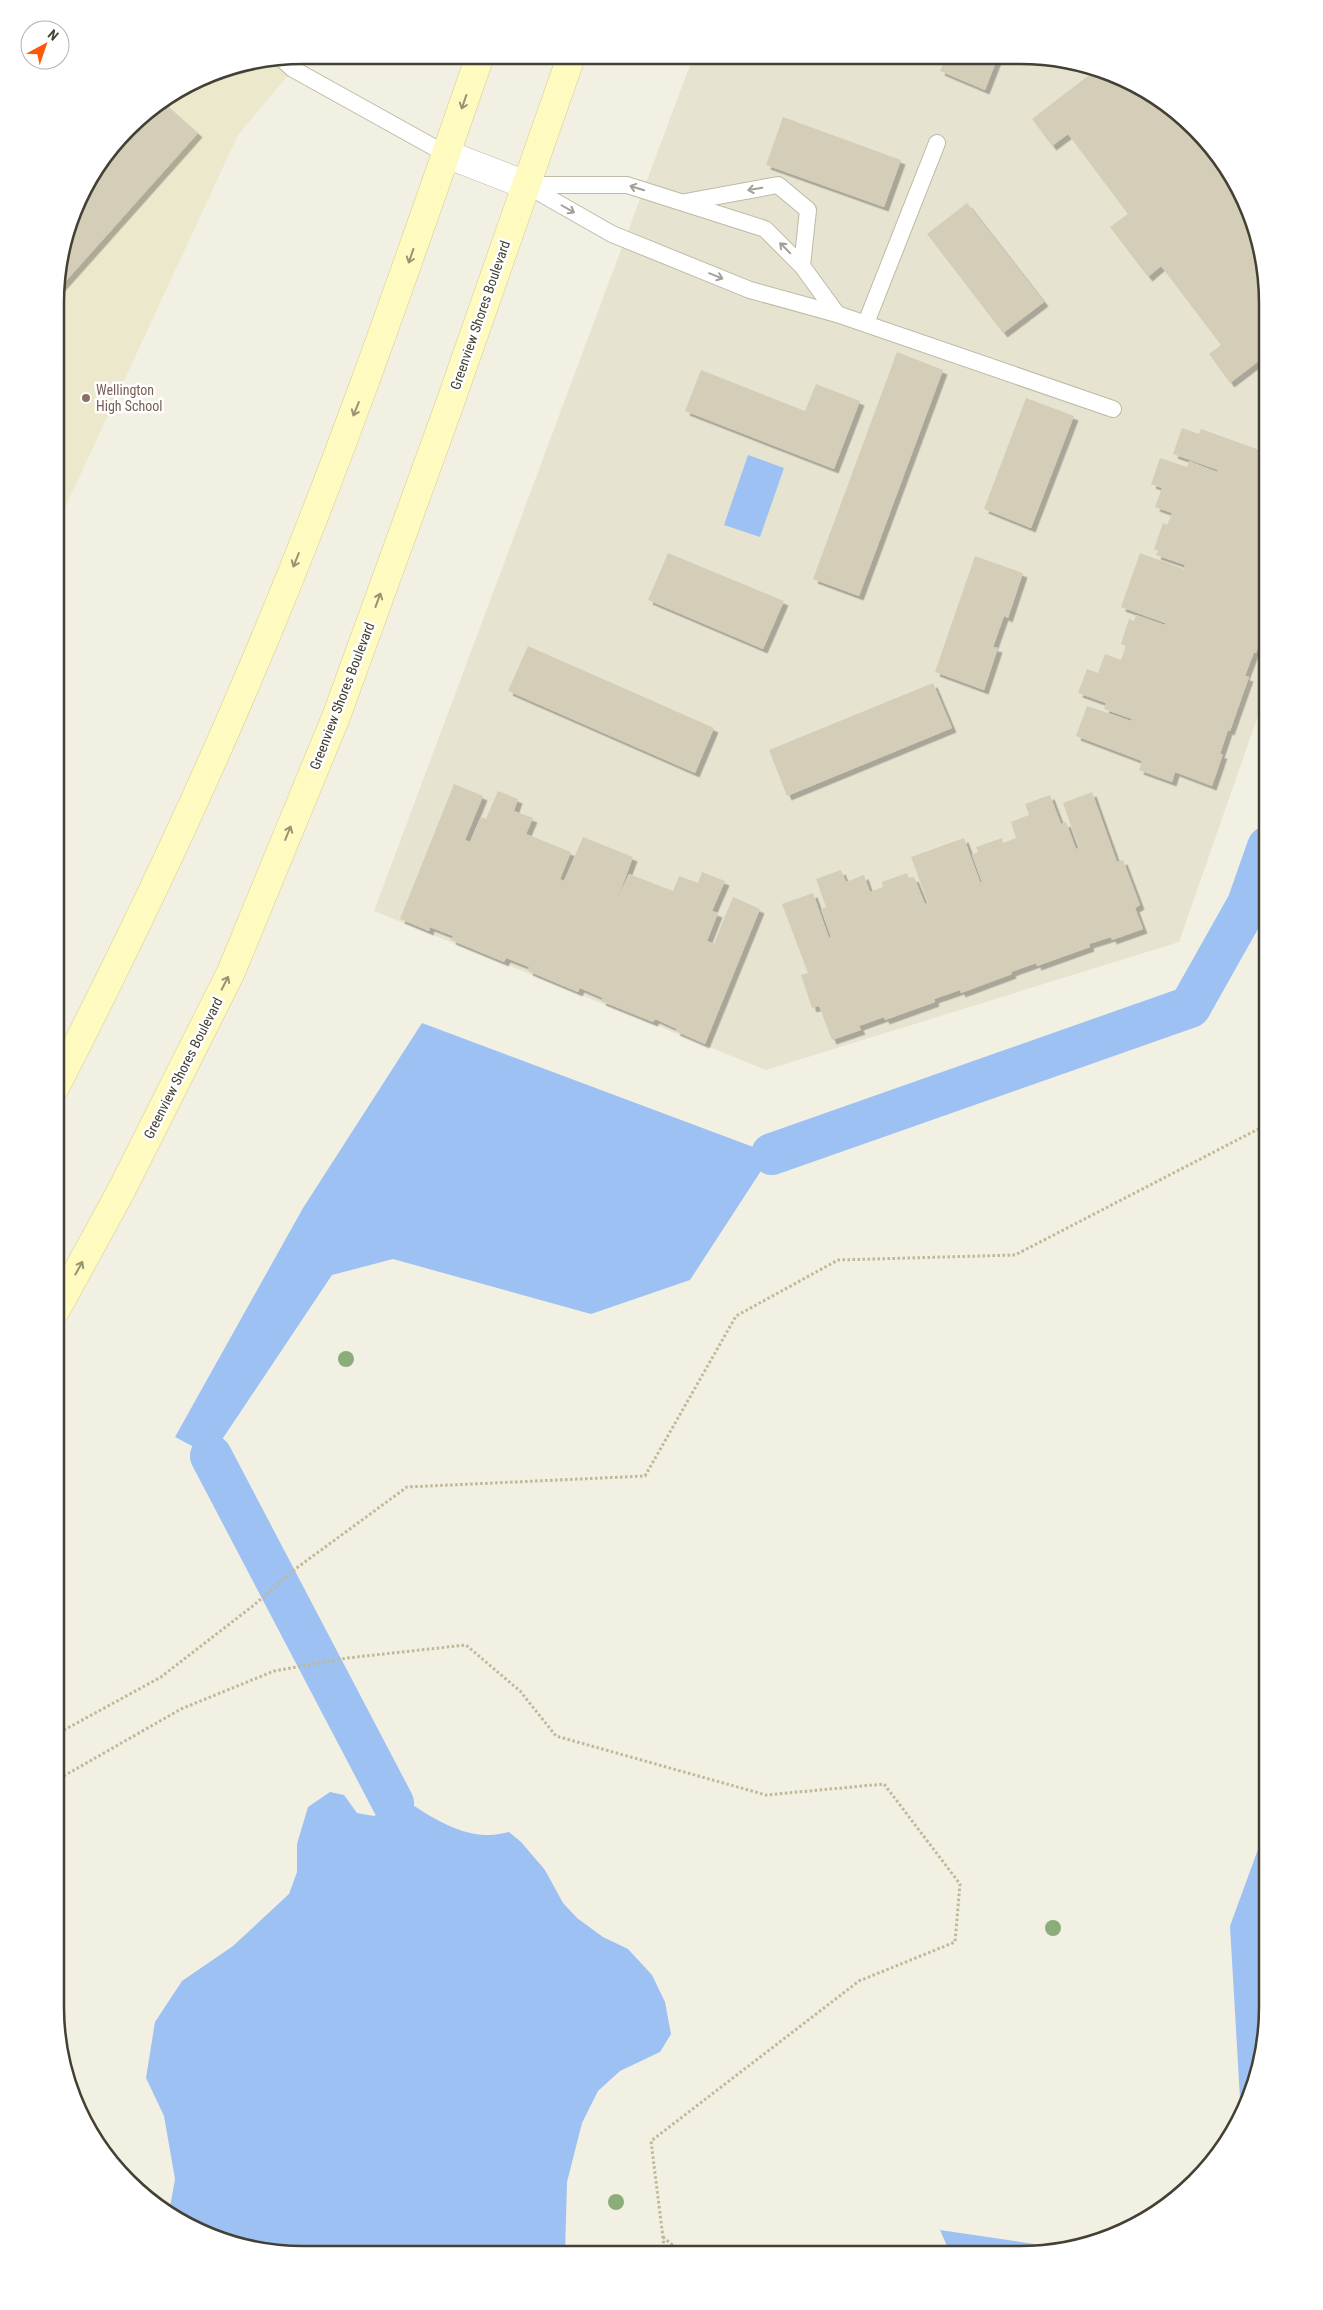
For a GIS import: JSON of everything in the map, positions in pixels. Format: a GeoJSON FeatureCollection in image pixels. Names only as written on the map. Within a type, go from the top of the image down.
{"type":"FeatureCollection","features":[{"type":"Feature","properties":{"kind":"street"},"geometry":{"type":"LineString","coordinates":[[64,1070],[134,933],[248,680],[366,384],[477,64]]}},
{"type":"Feature","properties":{"kind":"street","name":"Greenview Shores Boulevard"},"geometry":{"type":"LineString","coordinates":[[64,1295],[120,1193],[231,972],[336,717],[569,64]]}},
{"type":"Feature","properties":{"kind":"street"},"geometry":{"type":"LineString","coordinates":[[446,154],[526,185]]}},
{"type":"Feature","properties":{"kind":"lane"},"geometry":{"type":"LineString","coordinates":[[287,64],[293,70],[446,154]]}},
{"type":"Feature","properties":{"kind":"lane"},"geometry":{"type":"LineString","coordinates":[[866,323],[937,143]]}},
{"type":"Feature","properties":{"kind":"lane"},"geometry":{"type":"LineString","coordinates":[[526,185],[627,185],[765,229],[802,266],[837,314]]}},
{"type":"Feature","properties":{"kind":"lane"},"geometry":{"type":"LineString","coordinates":[[526,185],[612,234],[750,290],[866,323],[1114,409]]}},
{"type":"Feature","properties":{"kind":"lane"},"geometry":{"type":"LineString","coordinates":[[684,203],[778,185],[808,210],[802,266]]}},
{"type":"Feature","properties":{"kind":"path"},"geometry":{"type":"LineString","coordinates":[[64,1730],[161,1677],[254,1605],[298,1566],[406,1487],[645,1476],[736,1316],[838,1260],[1015,1255],[1259,1129]]}},
{"type":"Feature","properties":{"kind":"path"},"geometry":{"type":"LineString","coordinates":[[64,1776],[181,1709],[274,1671],[347,1658],[466,1645],[520,1691],[556,1736],[766,1795],[884,1784],[960,1884],[955,1942],[859,1981],[651,2141],[664,2246]]}},
{"type":"Feature","properties":{"kind":"path"},"geometry":{"type":"LineString","coordinates":[[663,2237],[674,2246]]}},
{"type":"Feature","properties":{"kind":"shaded area","name":"Wellington High School"},"geometry":{"type":"Polygon","coordinates":[[[297,64],[238,135],[64,510],[64,287],[68,256],[76,226],[88,197],[104,170],[123,145],[145,123],[170,104],[197,88],[226,76],[256,68],[297,64]]]}},
{"type":"Feature","properties":{"kind":"shaded area"},"geometry":{"type":"Polygon","coordinates":[[[690,64],[1036,64],[1067,68],[1097,76],[1140,96],[1166,113],[1200,145],[1219,170],[1241,211],[1255,256],[1259,287],[1259,713],[1179,942],[766,1070],[374,911],[690,64]]]}},
{"type":"Feature","properties":{"kind":"water"},"geometry":{"type":"Polygon","coordinates":[[[748,455],[784,468],[760,537],[724,525],[748,455]]]}},
{"type":"Feature","properties":{"kind":"water"},"geometry":{"type":"Polygon","coordinates":[[[422,1023],[772,1154],[690,1280],[591,1314],[393,1259],[332,1275],[211,1456],[175,1437],[303,1208],[422,1023]]]}},
{"type":"Feature","properties":{"kind":"water"},"geometry":{"type":"Polygon","coordinates":[[[330,1792],[344,1795],[357,1813],[374,1816],[393,1803],[399,1796],[453,1828],[465,1832],[489,1835],[509,1832],[521,1842],[545,1870],[563,1903],[577,1918],[603,1937],[628,1949],[652,1975],[665,2002],[671,2034],[660,2052],[620,2071],[598,2091],[582,2123],[567,2182],[565,2246],[287,2246],[256,2242],[226,2234],[197,2222],[170,2206],[175,2179],[164,2116],[146,2078],[155,2022],[182,1981],[233,1946],[289,1894],[297,1872],[297,1844],[308,1807],[330,1792]]]}},
{"type":"Feature","properties":{"kind":"water"},"geometry":{"type":"Polygon","coordinates":[[[1259,1847],[1259,2023],[1255,2054],[1240,2101],[1230,1926],[1259,1847]]]}},
{"type":"Feature","properties":{"kind":"water"},"geometry":{"type":"Polygon","coordinates":[[[940,2230],[1042,2245],[1036,2246],[947,2246],[940,2230]]]}},
{"type":"Feature","properties":{"kind":"building"},"geometry":{"type":"Polygon","coordinates":[[[943,64],[995,64],[985,90],[940,71],[943,64]]]}},
{"type":"Feature","properties":{"kind":"building"},"geometry":{"type":"Polygon","coordinates":[[[1090,74],[1126,88],[1153,104],[1178,123],[1200,145],[1227,183],[1247,226],[1255,256],[1259,287],[1259,361],[1230,383],[1209,354],[1221,345],[1161,266],[1148,277],[1110,227],[1128,214],[1068,134],[1052,146],[1032,119],[1090,74]]]}},
{"type":"Feature","properties":{"kind":"building"},"geometry":{"type":"Polygon","coordinates":[[[167,106],[198,133],[65,282],[68,256],[82,211],[104,170],[123,145],[145,123],[167,106]]]}},
{"type":"Feature","properties":{"kind":"building"},"geometry":{"type":"Polygon","coordinates":[[[783,117],[901,160],[884,207],[766,165],[783,117]]]}},
{"type":"Feature","properties":{"kind":"building"},"geometry":{"type":"Polygon","coordinates":[[[967,203],[1044,302],[1003,333],[927,234],[967,203]]]}},
{"type":"Feature","properties":{"kind":"building"},"geometry":{"type":"Polygon","coordinates":[[[897,352],[943,370],[859,596],[813,579],[897,352]]]}},
{"type":"Feature","properties":{"kind":"building"},"geometry":{"type":"Polygon","coordinates":[[[701,370],[805,411],[816,384],[860,401],[834,469],[685,411],[701,370]]]}},
{"type":"Feature","properties":{"kind":"building"},"geometry":{"type":"Polygon","coordinates":[[[1026,398],[1074,416],[1031,528],[984,509],[1026,398]]]}},
{"type":"Feature","properties":{"kind":"building"},"geometry":{"type":"Polygon","coordinates":[[[1182,428],[1199,434],[1201,429],[1259,450],[1259,645],[1256,653],[1254,652],[1245,676],[1249,677],[1230,731],[1228,730],[1220,754],[1223,754],[1212,786],[1175,772],[1172,782],[1139,770],[1142,761],[1076,736],[1087,706],[1131,721],[1132,719],[1104,709],[1106,703],[1078,693],[1087,669],[1098,673],[1105,654],[1121,660],[1126,646],[1121,644],[1129,619],[1134,621],[1136,615],[1165,625],[1165,623],[1121,607],[1140,553],[1184,569],[1185,565],[1156,555],[1158,551],[1154,549],[1163,523],[1167,525],[1172,513],[1155,507],[1162,488],[1151,484],[1160,458],[1187,467],[1189,461],[1217,472],[1218,470],[1173,454],[1182,428]]]}},
{"type":"Feature","properties":{"kind":"building"},"geometry":{"type":"Polygon","coordinates":[[[668,553],[784,601],[763,649],[648,600],[668,553]]]}},
{"type":"Feature","properties":{"kind":"building"},"geometry":{"type":"Polygon","coordinates":[[[975,556],[1023,573],[1008,618],[1004,616],[993,647],[998,648],[984,690],[935,672],[975,556]]]}},
{"type":"Feature","properties":{"kind":"building"},"geometry":{"type":"Polygon","coordinates":[[[528,646],[714,728],[695,773],[508,691],[528,646]]]}},
{"type":"Feature","properties":{"kind":"building"},"geometry":{"type":"Polygon","coordinates":[[[933,683],[952,728],[787,796],[769,750],[933,683]]]}},
{"type":"Feature","properties":{"kind":"building"},"geometry":{"type":"Polygon","coordinates":[[[454,784],[483,796],[465,840],[470,842],[481,817],[486,819],[498,791],[518,799],[514,811],[533,818],[526,834],[571,852],[560,879],[564,881],[583,837],[633,857],[617,900],[629,874],[673,891],[679,876],[698,883],[702,872],[725,881],[712,911],[718,913],[707,941],[714,944],[733,897],[760,909],[705,1044],[675,1031],[677,1029],[655,1019],[653,1022],[601,1001],[603,998],[580,988],[578,992],[528,971],[529,967],[506,958],[504,962],[451,940],[453,936],[430,927],[429,931],[400,919],[454,784]]]}},
{"type":"Feature","properties":{"kind":"building"},"geometry":{"type":"Polygon","coordinates":[[[1092,792],[1117,862],[1123,860],[1140,905],[1135,908],[1143,929],[1112,940],[1111,937],[1089,944],[1090,947],[1037,966],[1036,963],[961,993],[960,990],[934,999],[935,1002],[885,1020],[884,1017],[859,1026],[861,1030],[832,1040],[819,1006],[812,1008],[801,975],[808,973],[782,904],[813,893],[829,938],[831,937],[821,909],[826,907],[816,879],[841,870],[846,882],[864,875],[870,892],[883,887],[882,882],[907,873],[909,879],[914,877],[925,904],[928,903],[911,857],[964,838],[980,882],[982,882],[972,855],[978,852],[976,847],[1002,838],[1003,843],[1016,838],[1011,822],[1029,815],[1025,804],[1050,795],[1061,824],[1066,822],[1076,849],[1079,848],[1063,803],[1092,792]]]}},
{"type":"Feature","properties":{"kind":"waterway"},"geometry":{"type":"LineString","coordinates":[[772,1154],[1190,1007],[1248,904],[1259,873]]}},
{"type":"Feature","properties":{"kind":"waterway"},"geometry":{"type":"LineString","coordinates":[[211,1456],[393,1803]]}},
{"type":"Feature","properties":{"kind":"place","name":"Wellington High School"},"geometry":{"type":"Point","coordinates":[86,398]}}]}
